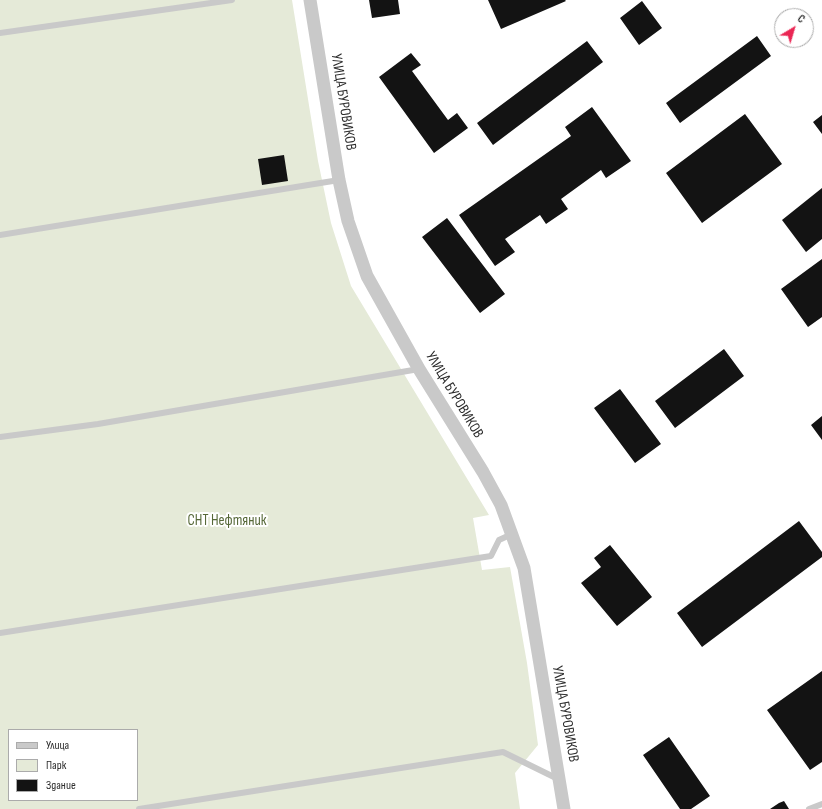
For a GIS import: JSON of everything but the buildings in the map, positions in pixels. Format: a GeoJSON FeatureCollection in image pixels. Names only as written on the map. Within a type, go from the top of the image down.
{"type":"FeatureCollection","features":[{"type":"Feature","properties":{"kind":"street","name":"УЛИЦА БУРОВИКОВ"},"geometry":{"type":"LineString","coordinates":[[310,0],[339,180],[348,221],[367,276],[419,369],[483,472],[501,505],[524,568],[564,809]]}},
{"type":"Feature","properties":{"kind":"lane"},"geometry":{"type":"LineString","coordinates":[[0,33],[232,0]]}},
{"type":"Feature","properties":{"kind":"lane"},"geometry":{"type":"LineString","coordinates":[[0,235],[339,180]]}},
{"type":"Feature","properties":{"kind":"lane"},"geometry":{"type":"LineString","coordinates":[[0,437],[98,424],[419,369]]}},
{"type":"Feature","properties":{"kind":"lane"},"geometry":{"type":"LineString","coordinates":[[0,633],[491,556],[499,540],[512,534]]}},
{"type":"Feature","properties":{"kind":"lane"},"geometry":{"type":"LineString","coordinates":[[139,809],[504,752],[559,779]]}},
{"type":"Feature","properties":{"kind":"lane"},"geometry":{"type":"LineString","coordinates":[[809,809],[822,804]]}},
{"type":"Feature","properties":{"kind":"green space","name":"СНТ Нефтяник"},"geometry":{"type":"Polygon","coordinates":[[[0,0],[292,0],[318,161],[331,223],[351,286],[489,515],[473,518],[482,570],[510,567],[527,663],[538,745],[515,773],[520,809],[0,809],[0,0]]]}}]}
